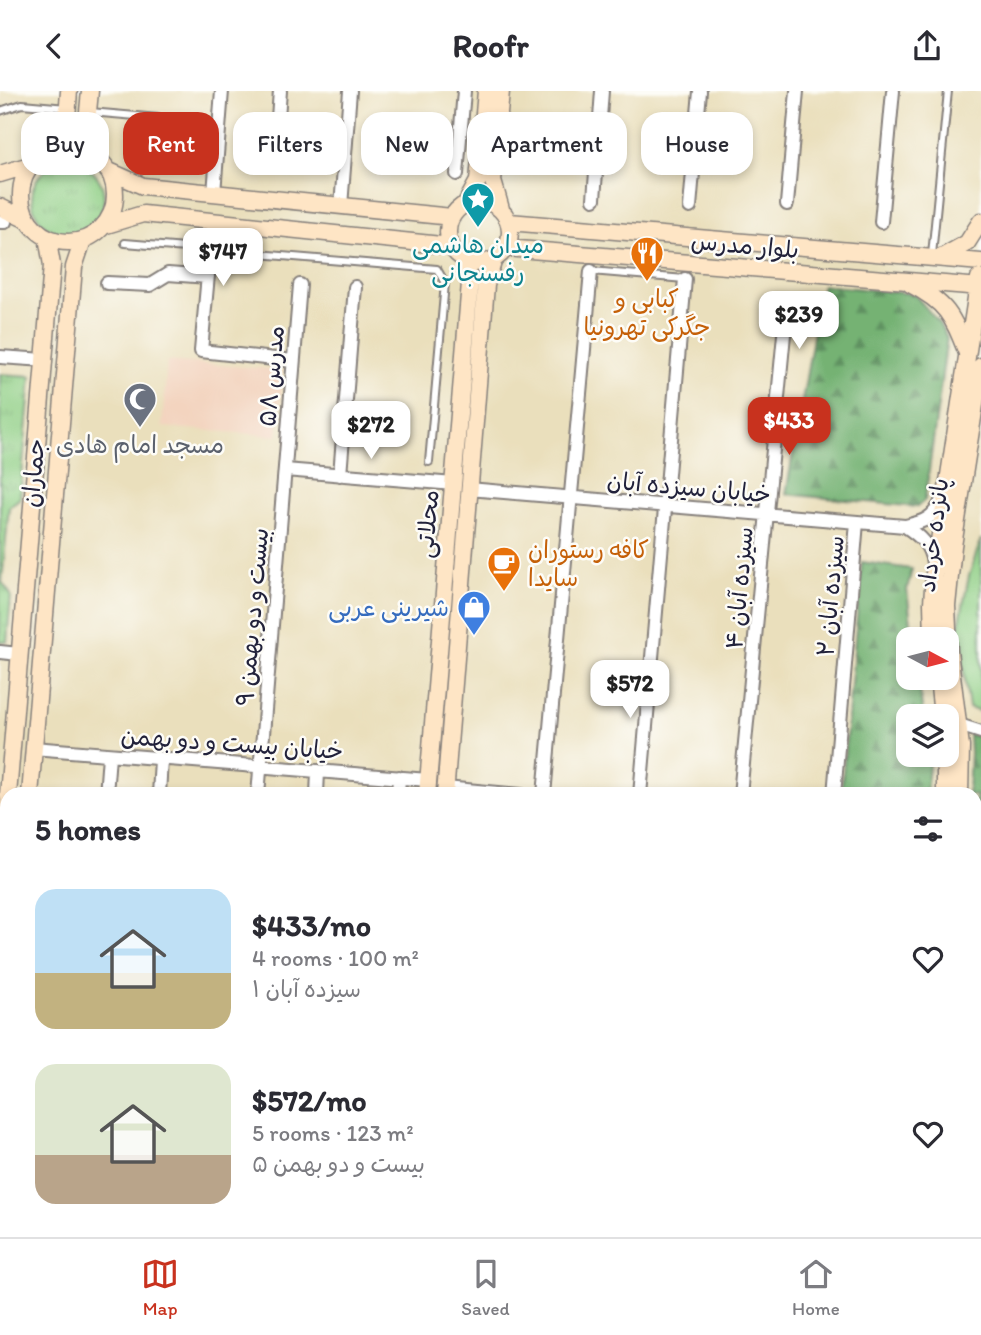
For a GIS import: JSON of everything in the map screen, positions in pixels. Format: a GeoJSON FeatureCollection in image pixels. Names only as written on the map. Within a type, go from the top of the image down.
{"type":"FeatureCollection","features":[{"type":"Feature","properties":{"kind":"main road"},"geometry":{"type":"LineString","coordinates":[[68,112],[69,91]]}},
{"type":"Feature","properties":{"kind":"main road"},"geometry":{"type":"LineString","coordinates":[[88,112],[90,91]]}},
{"type":"Feature","properties":{"kind":"main road"},"geometry":{"type":"LineString","coordinates":[[486,91],[478,181],[466,203],[452,217],[449,236],[452,246],[464,259],[479,263],[500,254],[511,231],[493,181],[501,91]]}},
{"type":"Feature","properties":{"kind":"main road"},"geometry":{"type":"LineString","coordinates":[[0,174],[21,168]]}},
{"type":"Feature","properties":{"kind":"main road"},"geometry":{"type":"LineString","coordinates":[[109,171],[143,186],[452,217]]}},
{"type":"Feature","properties":{"kind":"main road"},"geometry":{"type":"LineString","coordinates":[[27,175],[22,185],[23,210],[29,221],[47,237],[58,241],[83,240],[103,226],[143,214],[452,246]]}},
{"type":"Feature","properties":{"kind":"main road"},"geometry":{"type":"LineString","coordinates":[[103,226],[110,216],[115,192],[109,175]]}},
{"type":"Feature","properties":{"kind":"main road"},"geometry":{"type":"LineString","coordinates":[[466,203],[486,201],[505,216]]}},
{"type":"Feature","properties":{"kind":"main road","name":"بلوار مدرس"},"geometry":{"type":"LineString","coordinates":[[505,216],[981,264]]}},
{"type":"Feature","properties":{"kind":"main road"},"geometry":{"type":"LineString","coordinates":[[2,217],[29,221]]}},
{"type":"Feature","properties":{"kind":"main road"},"geometry":{"type":"LineString","coordinates":[[936,258],[967,243],[981,221]]}},
{"type":"Feature","properties":{"kind":"main road","name":"جماران"},"geometry":{"type":"LineString","coordinates":[[8,787],[6,746],[19,654],[52,265],[47,237]]}},
{"type":"Feature","properties":{"kind":"main road","name":"جماران"},"geometry":{"type":"LineString","coordinates":[[31,787],[74,267],[83,240]]}},
{"type":"Feature","properties":{"kind":"main road","name":"بلوار مدرس"},"geometry":{"type":"LineString","coordinates":[[500,254],[979,287]]}},
{"type":"Feature","properties":{"kind":"main road","name":"محلاتی"},"geometry":{"type":"LineString","coordinates":[[428,787],[486,285],[500,254]]}},
{"type":"Feature","properties":{"kind":"main road","name":"محلاتی"},"geometry":{"type":"LineString","coordinates":[[445,787],[470,283],[464,259]]}},
{"type":"Feature","properties":{"kind":"main road","name":"پانزده خرداد"},"geometry":{"type":"LineString","coordinates":[[955,704],[947,605],[967,353],[981,264]]}},
{"type":"Feature","properties":{"kind":"main road"},"geometry":{"type":"LineString","coordinates":[[905,281],[932,295],[945,307],[956,325],[967,353]]}},
{"type":"Feature","properties":{"kind":"main road","name":"پانزده خرداد"},"geometry":{"type":"LineString","coordinates":[[933,627],[934,574],[946,490],[981,366]]}},
{"type":"Feature","properties":{"kind":"main road","name":"پانزده خرداد"},"geometry":{"type":"LineString","coordinates":[[959,732],[960,787]]}},
{"type":"Feature","properties":{"kind":"main road"},"geometry":{"type":"LineString","coordinates":[[6,746],[33,748]]}},
{"type":"Feature","properties":{"kind":"main road"},"geometry":{"type":"LineString","coordinates":[[945,767],[945,787]]}},
{"type":"Feature","properties":{"kind":"street"},"geometry":{"type":"LineString","coordinates":[[219,139],[222,91]]}},
{"type":"Feature","properties":{"kind":"street"},"geometry":{"type":"LineString","coordinates":[[278,112],[280,91]]}},
{"type":"Feature","properties":{"kind":"street"},"geometry":{"type":"LineString","coordinates":[[341,206],[350,91]]}},
{"type":"Feature","properties":{"kind":"street"},"geometry":{"type":"LineString","coordinates":[[457,174],[464,91]]}},
{"type":"Feature","properties":{"kind":"street"},"geometry":{"type":"LineString","coordinates":[[594,199],[602,91]]}},
{"type":"Feature","properties":{"kind":"street"},"geometry":{"type":"LineString","coordinates":[[690,207],[700,91]]}},
{"type":"Feature","properties":{"kind":"street"},"geometry":{"type":"LineString","coordinates":[[788,204],[797,91]]}},
{"type":"Feature","properties":{"kind":"street"},"geometry":{"type":"LineString","coordinates":[[881,222],[893,92]]}},
{"type":"Feature","properties":{"kind":"street"},"geometry":{"type":"LineString","coordinates":[[214,193],[216,175]]}},
{"type":"Feature","properties":{"kind":"street"},"geometry":{"type":"LineString","coordinates":[[213,221],[201,351],[293,361]]}},
{"type":"Feature","properties":{"kind":"street"},"geometry":{"type":"LineString","coordinates":[[545,787],[591,271]]}},
{"type":"Feature","properties":{"kind":"street"},"geometry":{"type":"LineString","coordinates":[[107,282],[150,285],[168,274],[208,277]]}},
{"type":"Feature","properties":{"kind":"street"},"geometry":{"type":"LineString","coordinates":[[641,787],[685,279]]}},
{"type":"Feature","properties":{"kind":"street","name":"مدرس ۵۸"},"geometry":{"type":"LineString","coordinates":[[285,470],[300,285]]}},
{"type":"Feature","properties":{"kind":"street"},"geometry":{"type":"LineString","coordinates":[[340,475],[355,288]]}},
{"type":"Feature","properties":{"kind":"street","name":"سیزده آبان ۴"},"geometry":{"type":"LineString","coordinates":[[741,787],[787,303]]}},
{"type":"Feature","properties":{"kind":"street"},"geometry":{"type":"LineString","coordinates":[[0,357],[45,360]]}},
{"type":"Feature","properties":{"kind":"street","name":"خیابان سیزده آبان"},"geometry":{"type":"LineString","coordinates":[[285,470],[570,498],[905,526],[922,522],[936,513],[946,490]]}},
{"type":"Feature","properties":{"kind":"street","name":"بیست و دو بهمن ۹"},"geometry":{"type":"LineString","coordinates":[[259,787],[285,470]]}},
{"type":"Feature","properties":{"kind":"street","name":"سیزده آبان ۲"},"geometry":{"type":"LineString","coordinates":[[835,787],[857,522]]}},
{"type":"Feature","properties":{"kind":"street"},"geometry":{"type":"LineString","coordinates":[[905,526],[923,538],[932,551],[934,574]]}},
{"type":"Feature","properties":{"kind":"street"},"geometry":{"type":"LineString","coordinates":[[0,652],[19,654]]}},
{"type":"Feature","properties":{"kind":"street"},"geometry":{"type":"LineString","coordinates":[[959,725],[981,732]]}},
{"type":"Feature","properties":{"kind":"street","name":"خیابان بیست و دو بهمن"},"geometry":{"type":"LineString","coordinates":[[33,748],[400,777],[428,787]]}},
{"type":"Feature","properties":{"kind":"street"},"geometry":{"type":"LineString","coordinates":[[107,787],[109,754]]}},
{"type":"Feature","properties":{"kind":"street"},"geometry":{"type":"LineString","coordinates":[[160,787],[162,759]]}},
{"type":"Feature","properties":{"kind":"street"},"geometry":{"type":"LineString","coordinates":[[317,787],[318,771]]}},
{"type":"Feature","properties":{"kind":"street"},"geometry":{"type":"LineString","coordinates":[[399,787],[400,777]]}},
{"type":"Feature","properties":{"kind":"lane"},"geometry":{"type":"LineString","coordinates":[[936,258],[948,91]]}},
{"type":"Feature","properties":{"kind":"lane"},"geometry":{"type":"LineString","coordinates":[[0,111],[22,104],[68,108]]}},
{"type":"Feature","properties":{"kind":"lane"},"geometry":{"type":"LineString","coordinates":[[125,243],[437,269],[445,283],[429,462]]}},
{"type":"Feature","properties":{"kind":"lane"},"geometry":{"type":"LineString","coordinates":[[591,271],[685,279]]}},
{"type":"Feature","properties":{"kind":"shaded area"},"geometry":{"type":"Polygon","coordinates":[[[167,361],[283,370],[277,436],[162,427],[167,361]]]}},
{"type":"Feature","properties":{"kind":"green space"},"geometry":{"type":"Polygon","coordinates":[[[41,175],[95,175],[103,191],[103,205],[98,218],[88,228],[75,233],[61,233],[48,228],[38,218],[33,205],[33,191],[41,175]]]}},
{"type":"Feature","properties":{"kind":"green space"},"geometry":{"type":"Polygon","coordinates":[[[822,285],[914,294],[939,323],[947,338],[925,500],[917,507],[786,494],[822,285]]]}},
{"type":"Feature","properties":{"kind":"green space"},"geometry":{"type":"Polygon","coordinates":[[[0,374],[31,376],[20,498],[9,507],[2,582],[11,595],[7,642],[0,642],[0,374]]]}},
{"type":"Feature","properties":{"kind":"green space"},"geometry":{"type":"Polygon","coordinates":[[[981,539],[981,712],[969,708],[959,638],[969,576],[981,539]]]}},
{"type":"Feature","properties":{"kind":"green space"},"geometry":{"type":"Polygon","coordinates":[[[862,562],[912,569],[907,590],[912,627],[896,627],[896,690],[920,690],[921,704],[896,704],[896,767],[929,767],[927,787],[842,787],[862,562]]]}},
{"type":"Feature","properties":{"kind":"green space"},"geometry":{"type":"Polygon","coordinates":[[[969,734],[981,738],[981,787],[968,787],[969,734]]]}},
{"type":"Feature","properties":{"kind":"place","name":"میدان هاشمی رفسنجانی"},"geometry":{"type":"Point","coordinates":[478,229]}},
{"type":"Feature","properties":{"kind":"place","name":"کبابی و جگرکی تهرونیا"},"geometry":{"type":"Point","coordinates":[647,283]}},
{"type":"Feature","properties":{"kind":"place","name":"مسجد امام هادی"},"geometry":{"type":"Point","coordinates":[140,429]}},
{"type":"Feature","properties":{"kind":"place","name":"کافه رستوران سایدا"},"geometry":{"type":"Point","coordinates":[504,593]}},
{"type":"Feature","properties":{"kind":"place","name":"شیرینی عربی"},"geometry":{"type":"Point","coordinates":[474,637]}}]}
